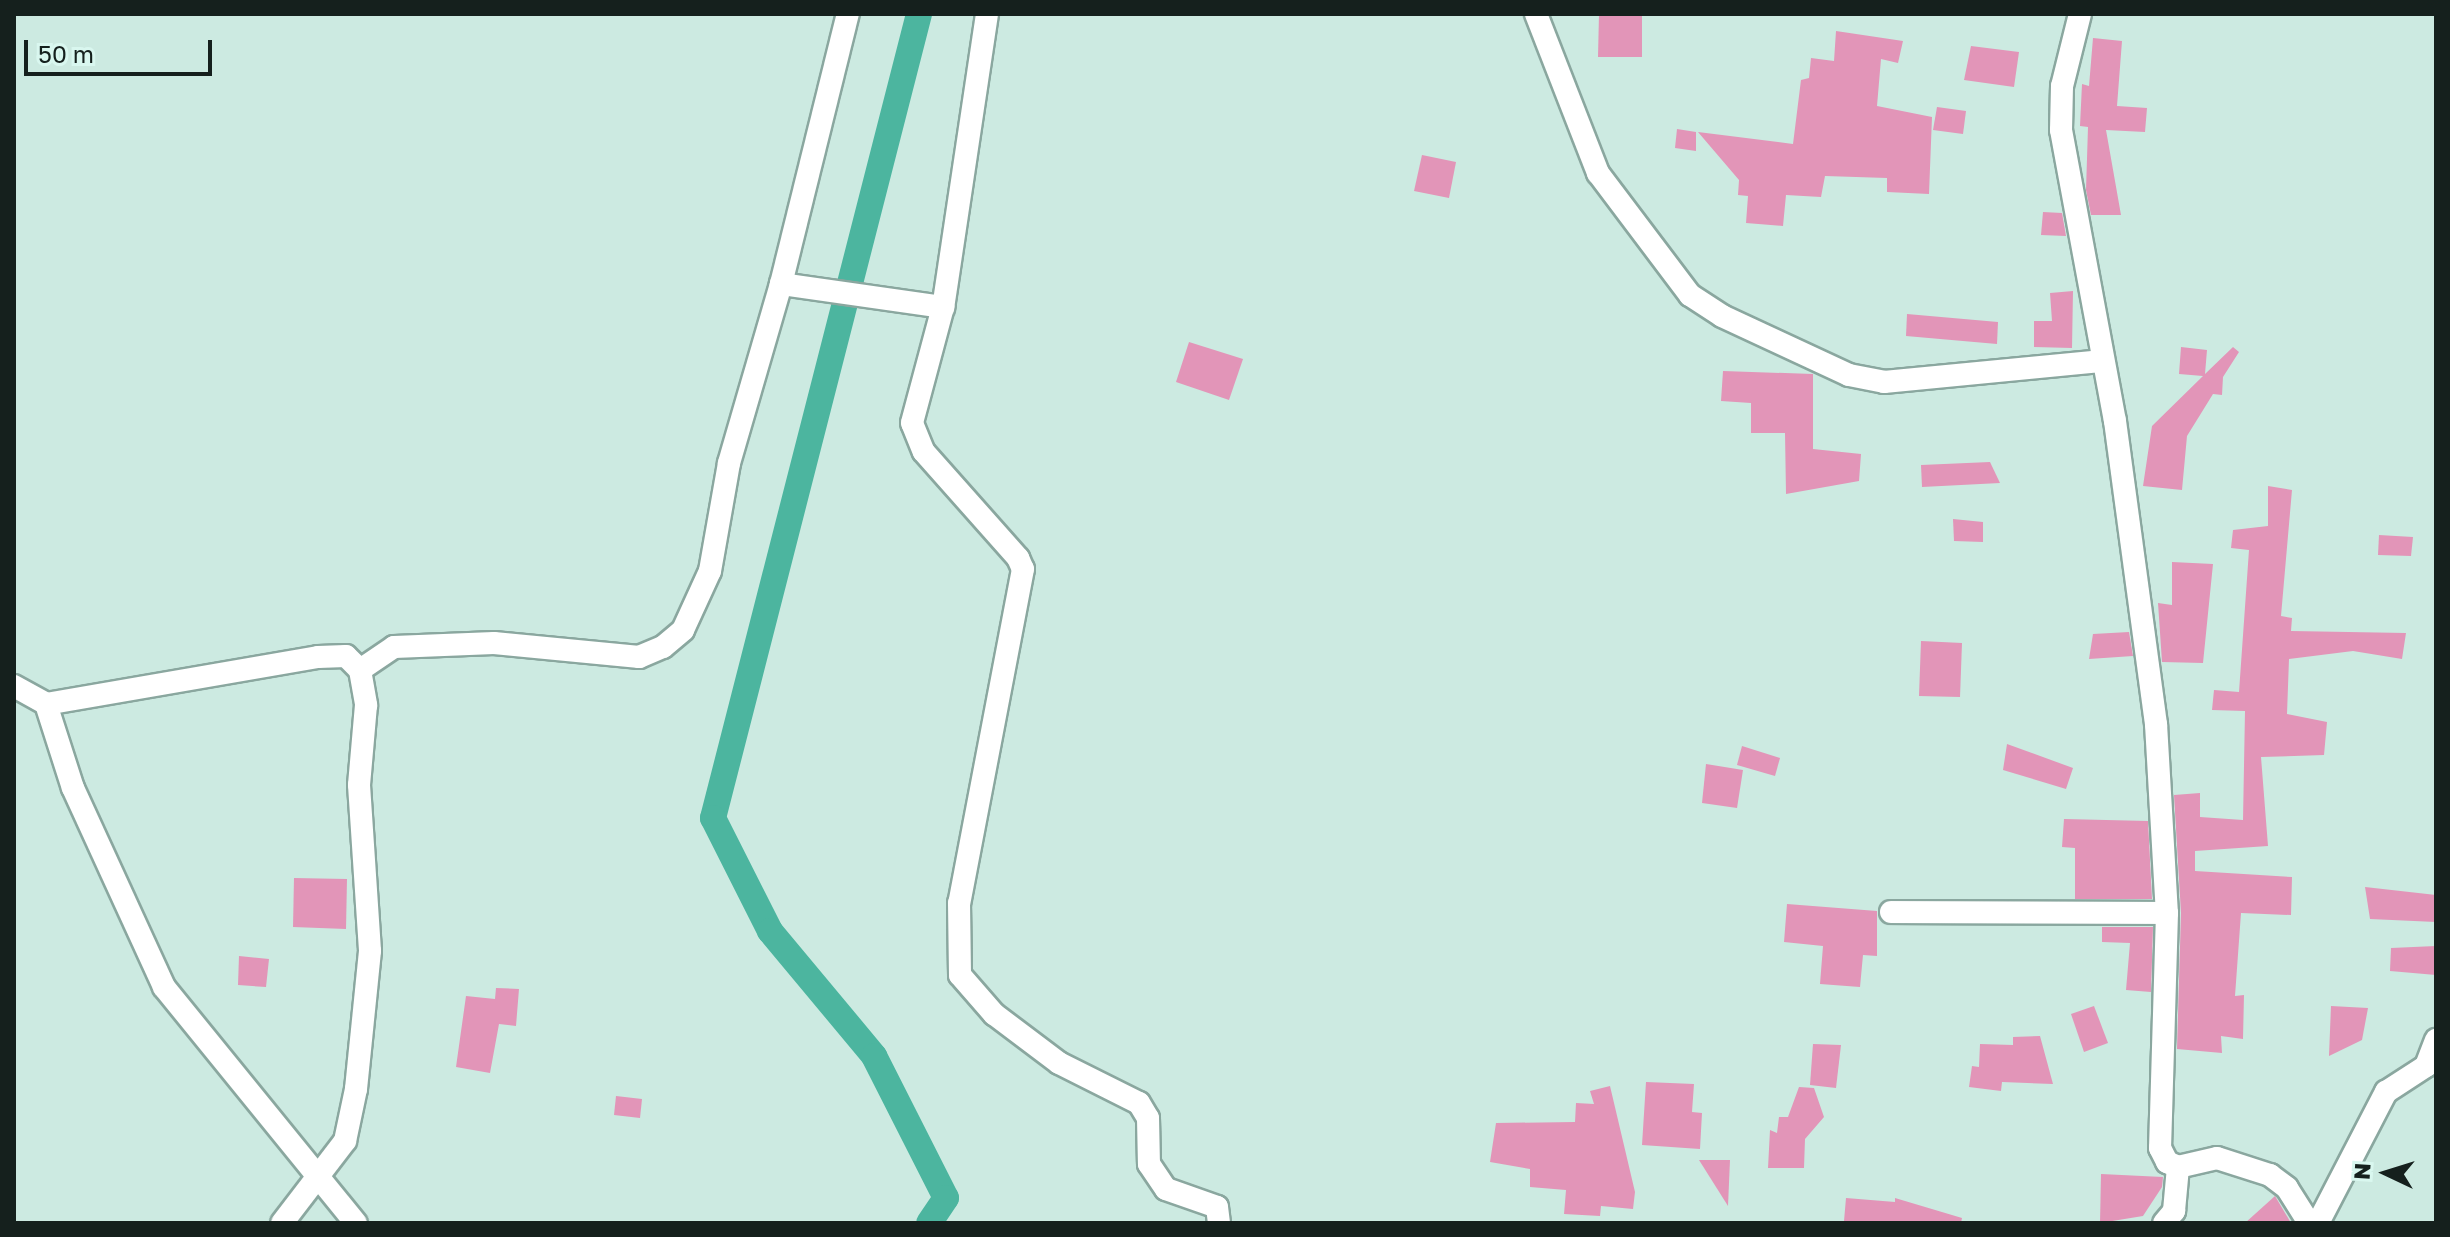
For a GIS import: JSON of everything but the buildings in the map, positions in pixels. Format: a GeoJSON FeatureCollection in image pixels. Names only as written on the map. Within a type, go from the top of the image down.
{"type":"FeatureCollection","features":[{"type":"Feature","properties":{"kind":"street"},"geometry":{"type":"LineString","coordinates":[[360,670],[394,647],[494,643],[639,657],[663,647],[683,630],[710,571],[729,463],[781,284],[848,14]]}},
{"type":"Feature","properties":{"kind":"street"},"geometry":{"type":"LineString","coordinates":[[987,14],[943,307],[912,423],[924,452],[1018,558],[1023,569],[962,889],[960,975],[994,1014],[1059,1063],[1139,1103],[1148,1118],[1149,1164],[1166,1189],[1217,1207],[1219,1223]]}},
{"type":"Feature","properties":{"kind":"street"},"geometry":{"type":"LineString","coordinates":[[1536,14],[1598,173],[1690,295],[1722,316],[1849,375],[1884,382],[2103,361]]}},
{"type":"Feature","properties":{"kind":"street"},"geometry":{"type":"LineString","coordinates":[[2080,14],[2062,86],[2061,130],[2103,361],[2156,724],[2167,913],[2160,1148],[2167,1162],[2178,1167],[2217,1158],[2270,1175],[2287,1188],[2309,1223]]}},
{"type":"Feature","properties":{"kind":"street"},"geometry":{"type":"LineString","coordinates":[[781,284],[943,307]]}},
{"type":"Feature","properties":{"kind":"street"},"geometry":{"type":"LineString","coordinates":[[14,686],[46,704],[318,657],[346,656],[360,670],[366,705],[359,785],[370,913],[367,989],[345,1141],[330,1165],[315,1174],[282,1223]]}},
{"type":"Feature","properties":{"kind":"street"},"geometry":{"type":"LineString","coordinates":[[46,704],[73,788],[164,987],[356,1223]]}},
{"type":"Feature","properties":{"kind":"street"},"geometry":{"type":"LineString","coordinates":[[1891,912],[2167,913]]}},
{"type":"Feature","properties":{"kind":"street"},"geometry":{"type":"LineString","coordinates":[[2318,1223],[2386,1092],[2426,1066],[2436,1040]]}},
{"type":"Feature","properties":{"kind":"street"},"geometry":{"type":"LineString","coordinates":[[2164,1223],[2174,1211],[2178,1167]]}},
{"type":"Feature","properties":{"kind":"waterway"},"geometry":{"type":"LineString","coordinates":[[919,14],[713,818],[770,931],[874,1056],[946,1198],[929,1223]]}}]}
